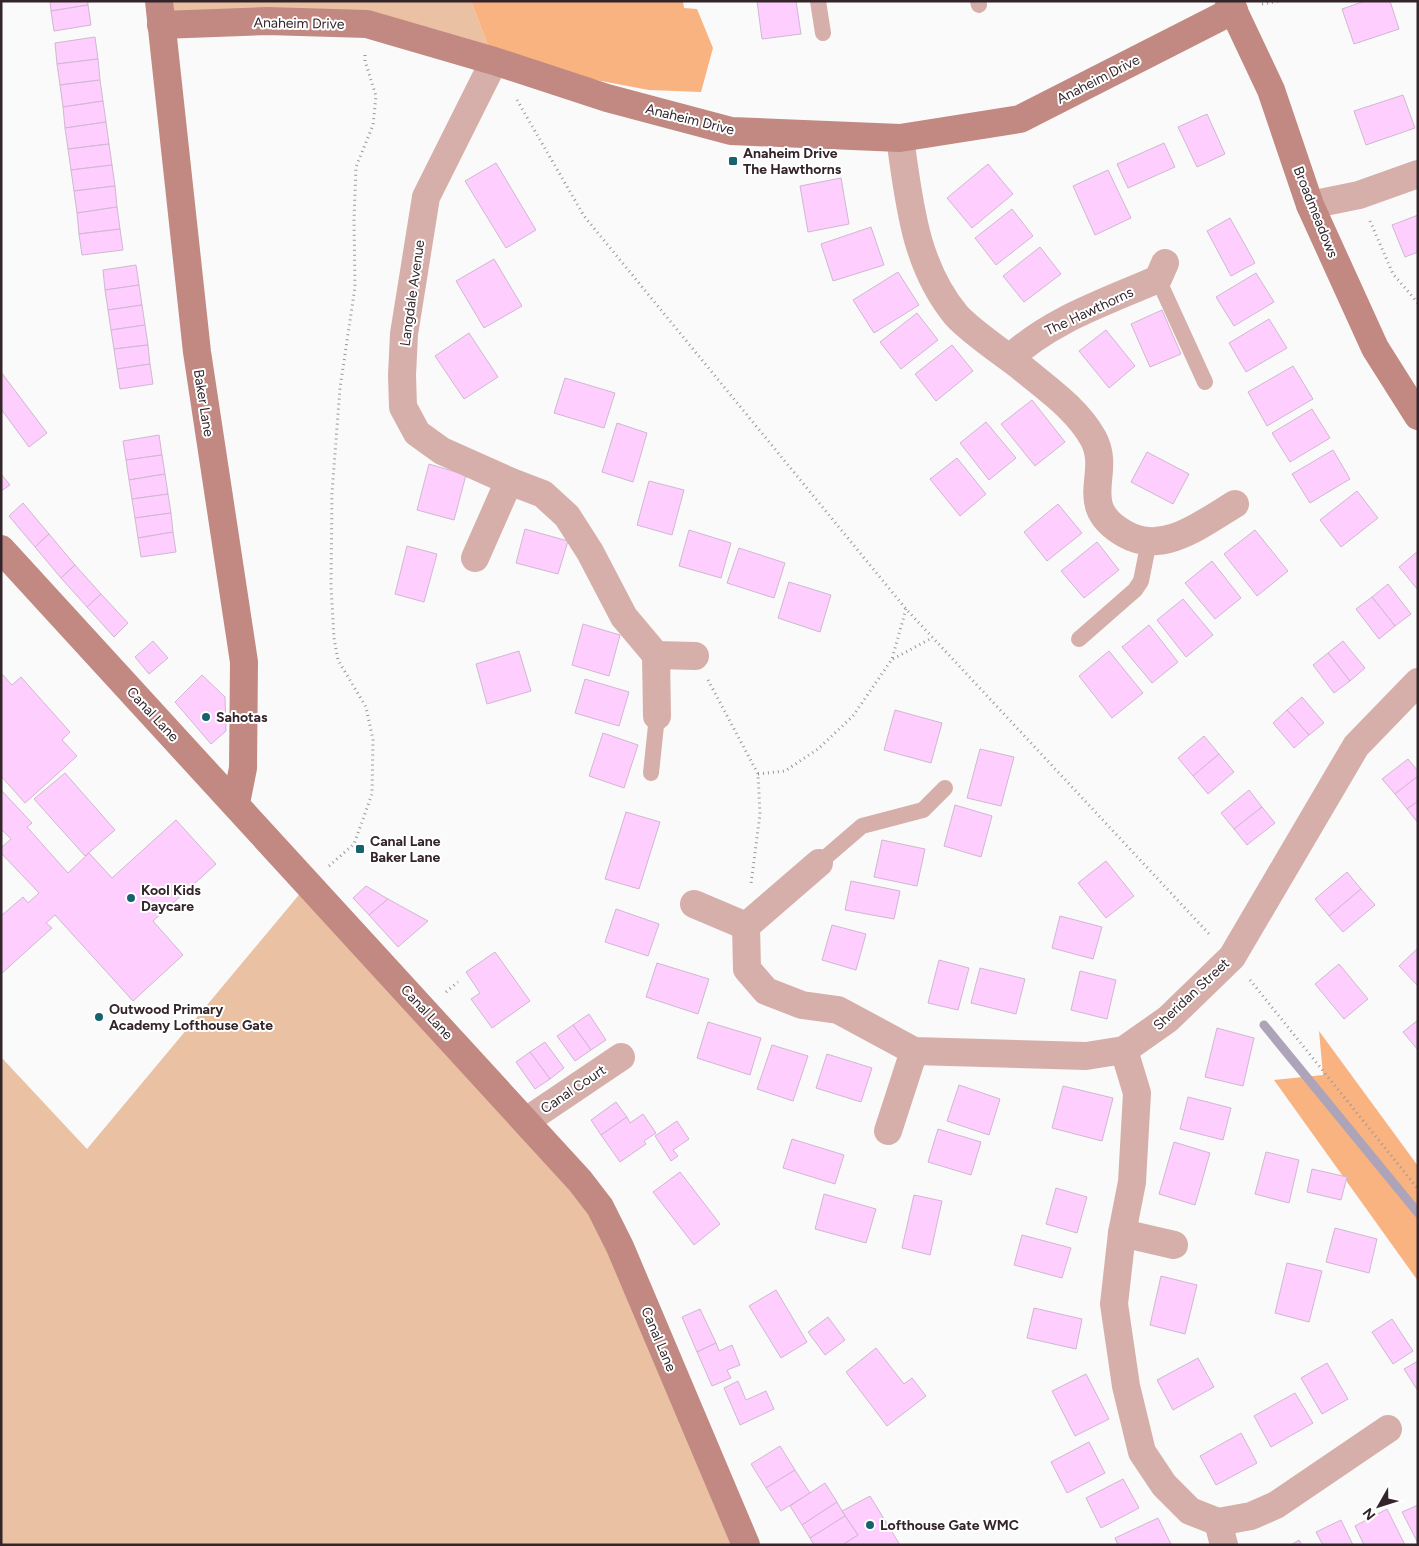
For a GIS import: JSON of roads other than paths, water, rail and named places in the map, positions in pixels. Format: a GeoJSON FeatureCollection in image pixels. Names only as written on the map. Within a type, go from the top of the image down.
{"type":"FeatureCollection","features":[{"type":"Feature","properties":{"kind":"street","name":"Anaheim Drive"},"geometry":{"type":"LineString","coordinates":[[160,13],[267,21],[366,24],[494,61],[607,98],[731,131],[900,138],[1020,119],[1232,6]]}},
{"type":"Feature","properties":{"kind":"street","name":"Broadmeadows"},"geometry":{"type":"LineString","coordinates":[[1232,6],[1271,90],[1310,205],[1375,348],[1418,416]]}},
{"type":"Feature","properties":{"kind":"street","name":"Baker Lane"},"geometry":{"type":"LineString","coordinates":[[160,13],[196,352],[244,662],[243,768],[236,803]]}},
{"type":"Feature","properties":{"kind":"street","name":"Langdale Avenue"},"geometry":{"type":"LineString","coordinates":[[494,61],[426,197],[404,334],[403,408],[417,433],[442,451],[509,482],[542,494],[567,516],[590,552],[624,617],[656,655]]}},
{"type":"Feature","properties":{"kind":"street"},"geometry":{"type":"LineString","coordinates":[[900,138],[914,232],[928,270],[957,316],[1076,413],[1094,440],[1099,460],[1096,499],[1106,521],[1127,535],[1156,543],[1185,534],[1235,504]]}},
{"type":"Feature","properties":{"kind":"street"},"geometry":{"type":"LineString","coordinates":[[1310,205],[1358,195],[1418,174]]}},
{"type":"Feature","properties":{"kind":"street","name":"The Hawthorns"},"geometry":{"type":"LineString","coordinates":[[1010,358],[1029,340],[1058,322],[1162,271]]}},
{"type":"Feature","properties":{"kind":"street"},"geometry":{"type":"LineString","coordinates":[[475,558],[509,482]]}},
{"type":"Feature","properties":{"kind":"street","name":"Canal Lane"},"geometry":{"type":"LineString","coordinates":[[1,549],[580,1180],[600,1207],[620,1247],[746,1545]]}},
{"type":"Feature","properties":{"kind":"street"},"geometry":{"type":"LineString","coordinates":[[657,716],[656,655],[695,656]]}},
{"type":"Feature","properties":{"kind":"street","name":"Sheridan Street"},"geometry":{"type":"LineString","coordinates":[[746,926],[748,969],[766,991],[802,1005],[838,1010],[914,1051],[1086,1056],[1124,1050],[1168,1019],[1232,957],[1356,746],[1413,696]]}},
{"type":"Feature","properties":{"kind":"street"},"geometry":{"type":"LineString","coordinates":[[694,904],[746,926],[819,864]]}},
{"type":"Feature","properties":{"kind":"street"},"geometry":{"type":"LineString","coordinates":[[1124,1050],[1137,1093],[1132,1182],[1122,1233],[1114,1304],[1126,1386],[1142,1452],[1164,1485],[1190,1511],[1221,1534],[1251,1516],[1276,1505],[1388,1429]]}},
{"type":"Feature","properties":{"kind":"street"},"geometry":{"type":"LineString","coordinates":[[888,1131],[914,1051]]}},
{"type":"Feature","properties":{"kind":"street","name":"Canal Court"},"geometry":{"type":"LineString","coordinates":[[526,1121],[621,1057]]}},
{"type":"Feature","properties":{"kind":"street"},"geometry":{"type":"LineString","coordinates":[[1122,1233],[1174,1245]]}},
{"type":"Feature","properties":{"kind":"lane"},"geometry":{"type":"LineString","coordinates":[[818,1],[823,33]]}},
{"type":"Feature","properties":{"kind":"lane"},"geometry":{"type":"LineString","coordinates":[[1162,271],[1204,382]]}},
{"type":"Feature","properties":{"kind":"lane"},"geometry":{"type":"LineString","coordinates":[[1079,639],[1135,590],[1141,581],[1149,541]]}},
{"type":"Feature","properties":{"kind":"lane"},"geometry":{"type":"LineString","coordinates":[[651,773],[657,716]]}},
{"type":"Feature","properties":{"kind":"lane"},"geometry":{"type":"LineString","coordinates":[[819,864],[862,826],[923,810],[945,788]]}},
{"type":"Feature","properties":{"kind":"waterway"},"geometry":{"type":"LineString","coordinates":[[1264,1025],[1418,1213]]}},
{"type":"Feature","properties":{"kind":"place","name":"Anaheim Drive The Hawthorns"},"geometry":{"type":"Point","coordinates":[733,161]}},
{"type":"Feature","properties":{"kind":"place","name":"Sahotas"},"geometry":{"type":"Point","coordinates":[206,717]}},
{"type":"Feature","properties":{"kind":"place","name":"Canal Lane Baker Lane"},"geometry":{"type":"Point","coordinates":[360,849]}},
{"type":"Feature","properties":{"kind":"place","name":"Kool Kids Daycare"},"geometry":{"type":"Point","coordinates":[131,898]}},
{"type":"Feature","properties":{"kind":"place","name":"Outwood Primary Academy Lofthouse Gate"},"geometry":{"type":"Point","coordinates":[99,1017]}},
{"type":"Feature","properties":{"kind":"place","name":"Lofthouse Gate WMC"},"geometry":{"type":"Point","coordinates":[870,1525]}}]}
